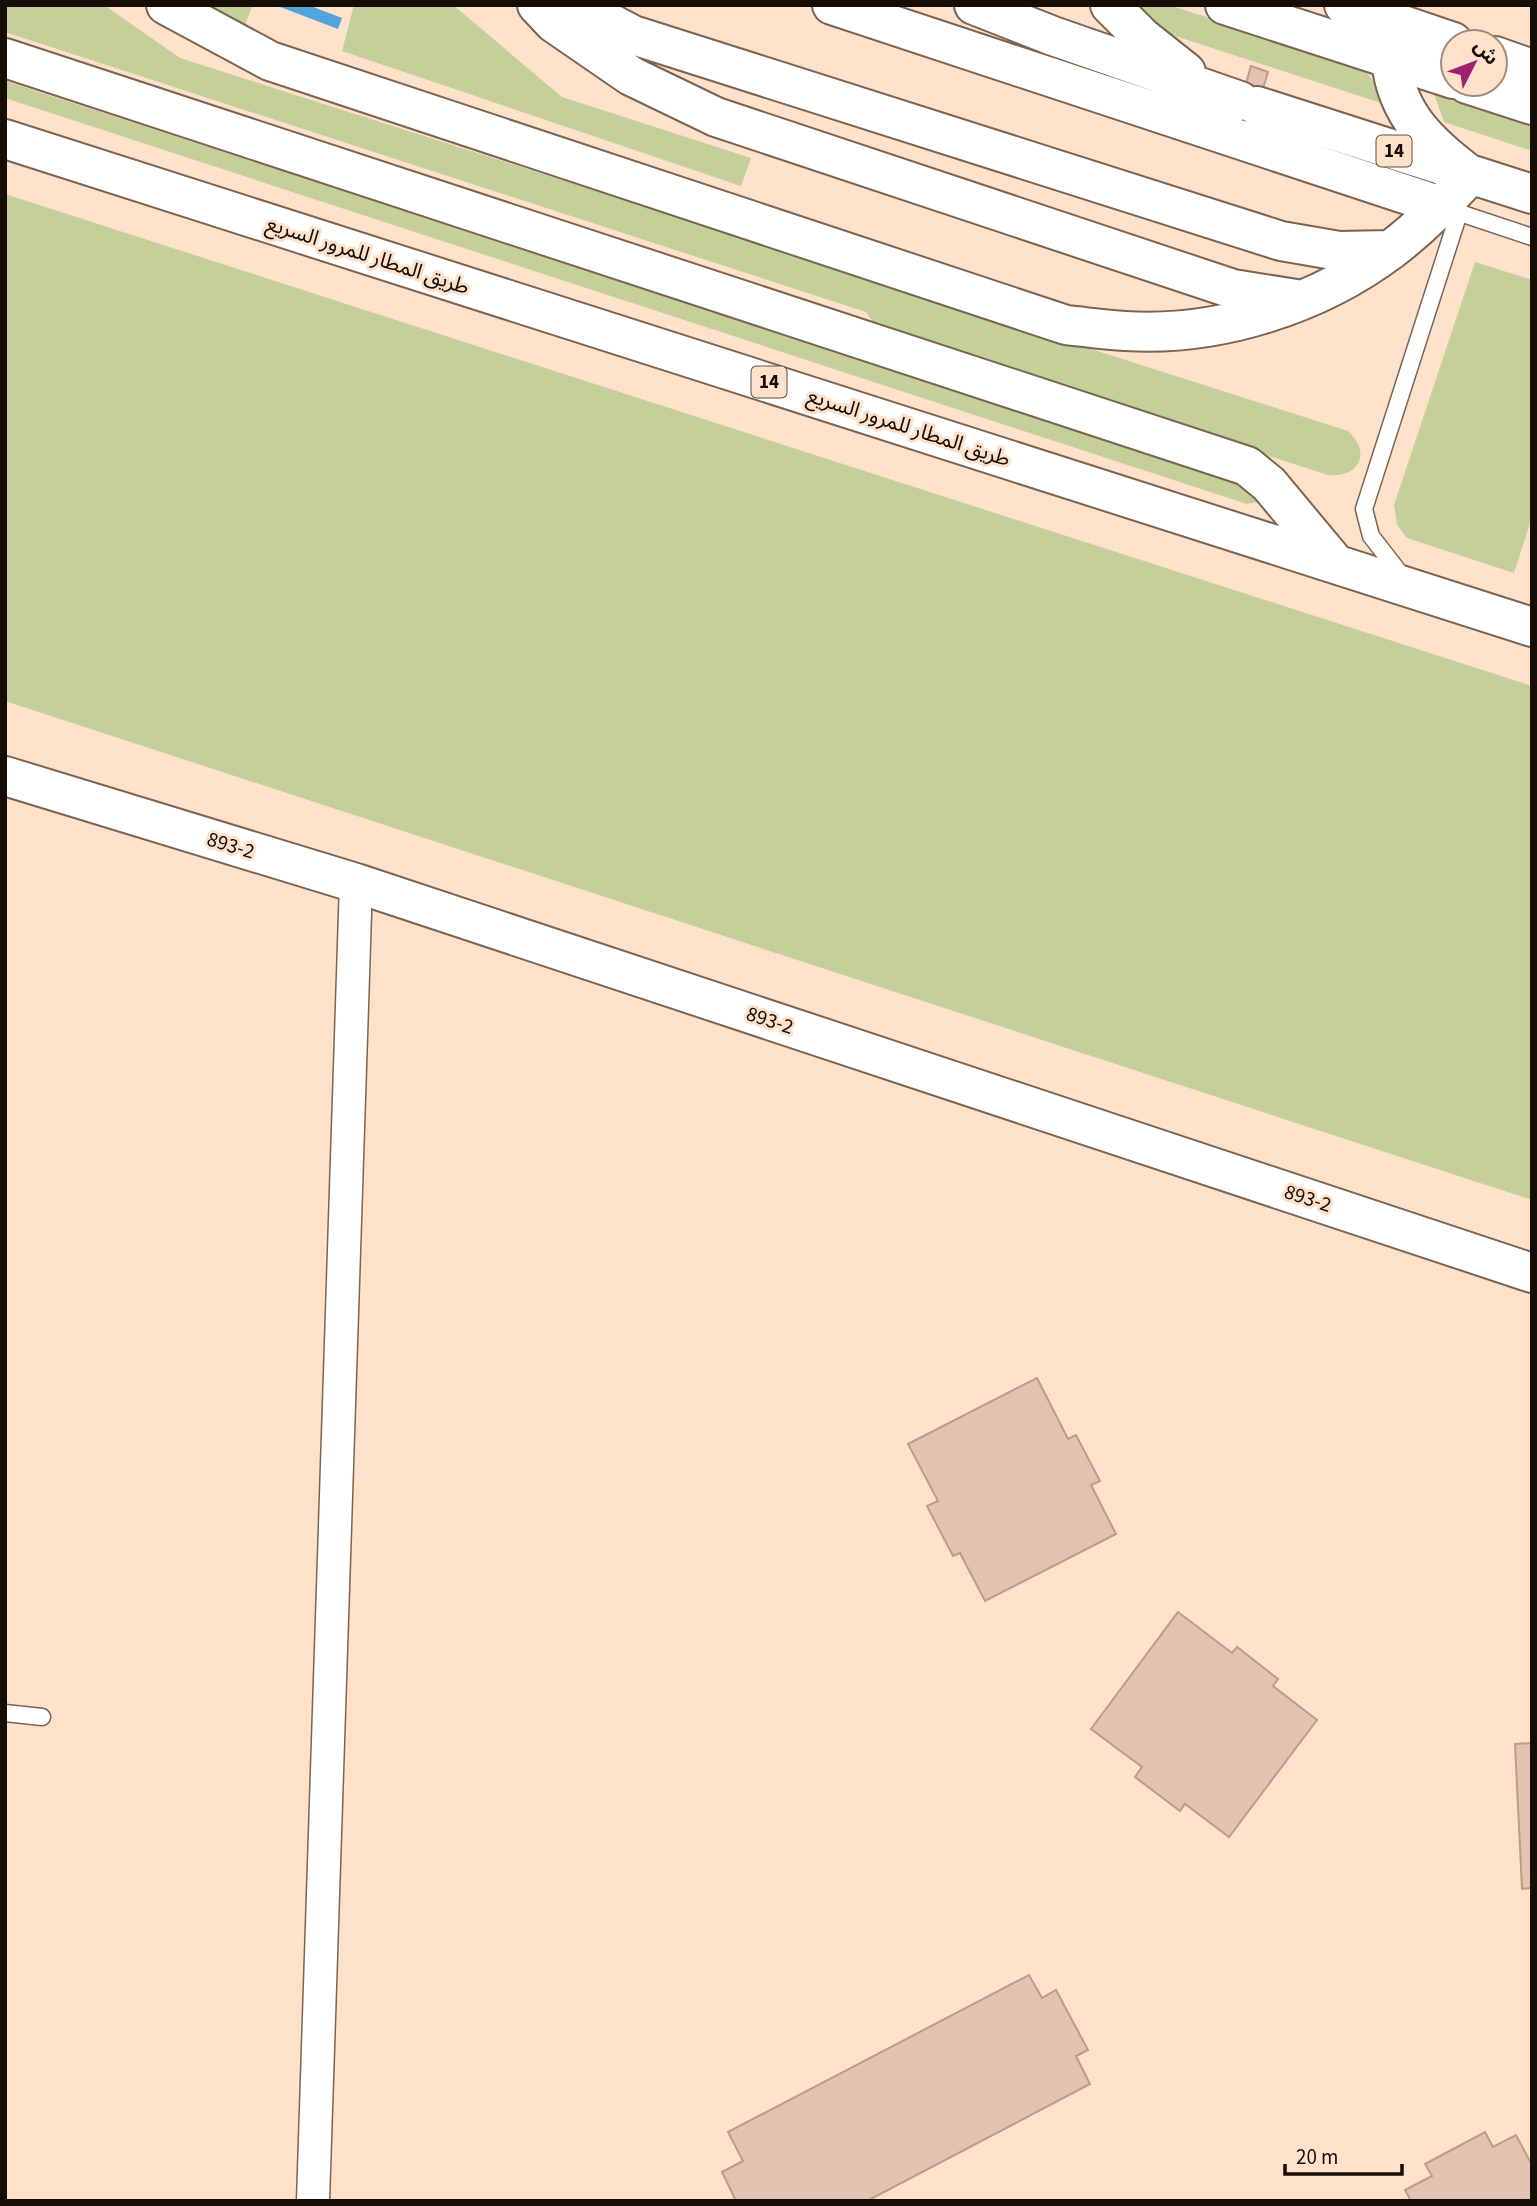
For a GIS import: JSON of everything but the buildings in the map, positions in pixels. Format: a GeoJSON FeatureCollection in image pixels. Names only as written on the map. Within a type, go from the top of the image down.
{"type":"FeatureCollection","features":[{"type":"Feature","properties":{"kind":"main road"},"geometry":{"type":"LineString","coordinates":[[166,5],[270,61],[1066,325],[1126,331],[1186,329],[1246,318],[1302,300],[1348,278],[1450,210],[1470,176],[1415,127],[1398,94],[1395,29]]}},
{"type":"Feature","properties":{"kind":"main road"},"geometry":{"type":"LineString","coordinates":[[537,5],[554,23],[631,76],[716,117],[1233,289],[1302,300]]}},
{"type":"Feature","properties":{"kind":"main road"},"geometry":{"type":"LineString","coordinates":[[576,5],[634,35],[1281,241],[1339,251],[1391,250]]}},
{"type":"Feature","properties":{"kind":"main road"},"geometry":{"type":"LineString","coordinates":[[832,5],[1450,210]]}},
{"type":"Feature","properties":{"kind":"main road","name":"14"},"geometry":{"type":"LineString","coordinates":[[974,5],[1053,36],[1243,101],[1532,194]]}},
{"type":"Feature","properties":{"kind":"main road"},"geometry":{"type":"LineString","coordinates":[[1110,5],[1142,37],[1184,70],[1243,101]]}},
{"type":"Feature","properties":{"kind":"main road"},"geometry":{"type":"LineString","coordinates":[[1225,5],[1395,29],[1439,39]]}},
{"type":"Feature","properties":{"kind":"main road"},"geometry":{"type":"LineString","coordinates":[[1344,5],[1395,29],[1439,67]]}},
{"type":"Feature","properties":{"kind":"main road"},"geometry":{"type":"LineString","coordinates":[[5,58],[1247,466],[1269,484],[1334,562]]}},
{"type":"Feature","properties":{"kind":"main road"},"geometry":{"type":"LineString","coordinates":[[1509,61],[1532,69]]}},
{"type":"Feature","properties":{"kind":"main road"},"geometry":{"type":"LineString","coordinates":[[1509,98],[1532,105]]}},
{"type":"Feature","properties":{"kind":"main road","name":"طريق المطار للمرور السريع"},"geometry":{"type":"LineString","coordinates":[[5,139],[1532,626]]}},
{"type":"Feature","properties":{"kind":"main road","name":"893-2"},"geometry":{"type":"LineString","coordinates":[[5,776],[356,883],[1532,1273]]}},
{"type":"Feature","properties":{"kind":"street"},"geometry":{"type":"LineString","coordinates":[[313,2201],[356,883]]}},
{"type":"Feature","properties":{"kind":"lane"},"geometry":{"type":"LineString","coordinates":[[1410,586],[1371,536],[1364,509],[1450,210],[1532,237]]}},
{"type":"Feature","properties":{"kind":"lane"},"geometry":{"type":"LineString","coordinates":[[5,1713],[42,1717]]}},
{"type":"Feature","properties":{"kind":"green space"},"geometry":{"type":"Polygon","coordinates":[[[5,5],[104,5],[180,58],[1348,431],[1359,448],[1359,462],[1348,472],[1328,475],[878,330],[866,312],[5,32],[5,5]]]}},
{"type":"Feature","properties":{"kind":"green space"},"geometry":{"type":"Polygon","coordinates":[[[209,5],[253,5],[245,25],[209,5]]]}},
{"type":"Feature","properties":{"kind":"green space"},"geometry":{"type":"Polygon","coordinates":[[[354,5],[453,5],[562,97],[751,158],[741,186],[342,51],[354,5]]]}},
{"type":"Feature","properties":{"kind":"green space"},"geometry":{"type":"Polygon","coordinates":[[[1140,5],[1169,5],[1364,68],[1377,87],[1384,104],[1160,31],[1140,5]]]}},
{"type":"Feature","properties":{"kind":"green space"},"geometry":{"type":"Polygon","coordinates":[[[5,81],[1245,484],[1261,496],[1256,502],[1247,504],[5,98],[5,81]]]}},
{"type":"Feature","properties":{"kind":"green space"},"geometry":{"type":"Polygon","coordinates":[[[1434,94],[1439,98],[1532,127],[1532,151],[1444,122],[1434,94]]]}},
{"type":"Feature","properties":{"kind":"green space"},"geometry":{"type":"Polygon","coordinates":[[[5,194],[1532,686],[1532,1200],[5,701],[5,194]]]}},
{"type":"Feature","properties":{"kind":"green space"},"geometry":{"type":"Polygon","coordinates":[[[1475,262],[1532,280],[1532,517],[1514,573],[1407,538],[1397,525],[1394,505],[1475,262]]]}},
{"type":"Feature","properties":{"kind":"water"},"geometry":{"type":"Polygon","coordinates":[[[275,5],[308,5],[342,18],[338,29],[275,5]]]}}]}
